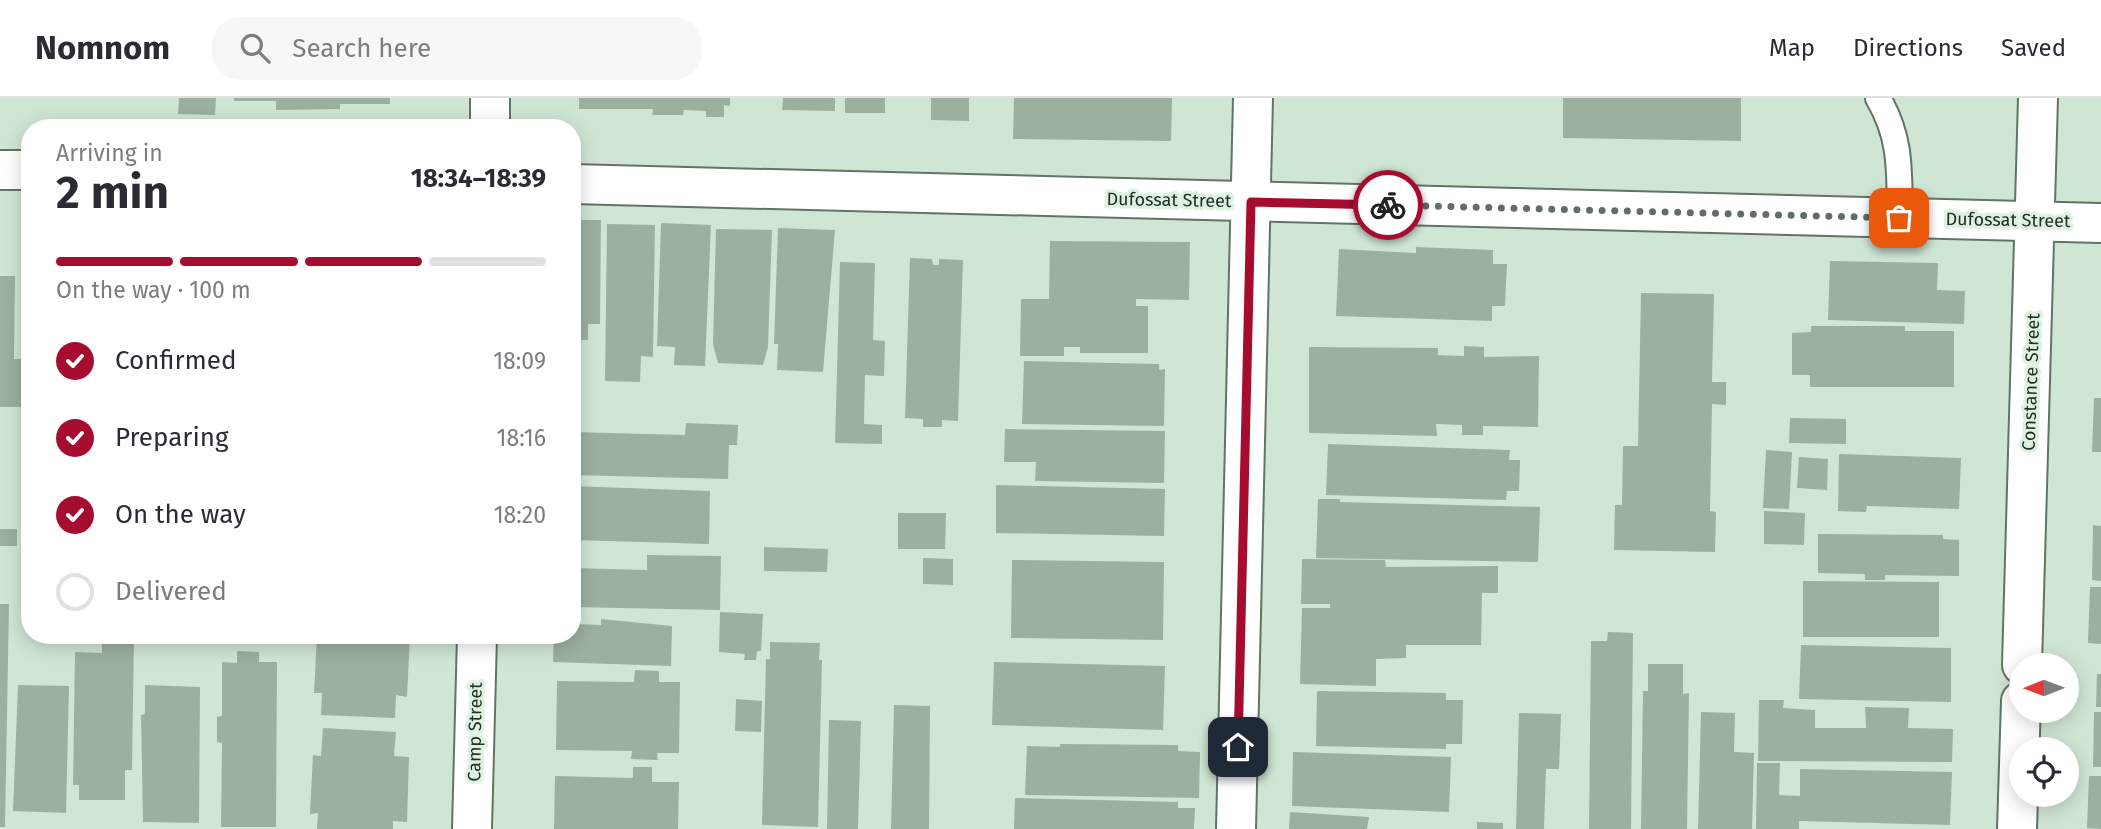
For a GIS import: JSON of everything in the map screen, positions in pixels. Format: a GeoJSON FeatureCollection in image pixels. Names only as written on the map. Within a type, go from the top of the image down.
{"type":"FeatureCollection","features":[{"type":"Feature","properties":{"kind":"street"},"geometry":{"type":"LineString","coordinates":[[490,119],[491,98]]}},
{"type":"Feature","properties":{"kind":"street"},"geometry":{"type":"LineString","coordinates":[[1236,829],[1253,98]]}},
{"type":"Feature","properties":{"kind":"street","name":"Constance Street"},"geometry":{"type":"LineString","coordinates":[[2022,653],[2038,98]]}},
{"type":"Feature","properties":{"kind":"street"},"geometry":{"type":"LineString","coordinates":[[0,170],[21,170]]}},
{"type":"Feature","properties":{"kind":"street","name":"Dufossat Street"},"geometry":{"type":"LineString","coordinates":[[581,184],[2101,223]]}},
{"type":"Feature","properties":{"kind":"street","name":"Camp Street"},"geometry":{"type":"LineString","coordinates":[[472,829],[477,644]]}},
{"type":"Feature","properties":{"kind":"street"},"geometry":{"type":"LineString","coordinates":[[2017,829],[2020,723]]}},
{"type":"Feature","properties":{"kind":"lane"},"geometry":{"type":"LineString","coordinates":[[1878,98],[1893,124],[1899,166],[1899,218]]}},
{"type":"Feature","properties":{"kind":"building"},"geometry":{"type":"Polygon","coordinates":[[[179,98],[216,98],[215,115],[178,114],[179,98]]]}},
{"type":"Feature","properties":{"kind":"building"},"geometry":{"type":"Polygon","coordinates":[[[234,98],[390,98],[390,104],[340,104],[340,109],[276,110],[276,101],[234,101],[234,98]]]}},
{"type":"Feature","properties":{"kind":"building"},"geometry":{"type":"Polygon","coordinates":[[[579,98],[730,98],[730,106],[724,105],[724,117],[706,117],[706,111],[684,110],[683,115],[652,115],[653,109],[579,109],[579,98]]]}},
{"type":"Feature","properties":{"kind":"building"},"geometry":{"type":"Polygon","coordinates":[[[783,98],[835,98],[835,111],[782,110],[783,98]]]}},
{"type":"Feature","properties":{"kind":"building"},"geometry":{"type":"Polygon","coordinates":[[[845,98],[885,98],[885,113],[845,113],[845,98]]]}},
{"type":"Feature","properties":{"kind":"building"},"geometry":{"type":"Polygon","coordinates":[[[931,98],[969,98],[969,121],[931,120],[931,98]]]}},
{"type":"Feature","properties":{"kind":"building"},"geometry":{"type":"Polygon","coordinates":[[[1014,98],[1172,98],[1171,141],[1013,139],[1014,98]]]}},
{"type":"Feature","properties":{"kind":"building"},"geometry":{"type":"Polygon","coordinates":[[[1563,98],[1741,98],[1741,141],[1563,138],[1563,98]]]}},
{"type":"Feature","properties":{"kind":"building"},"geometry":{"type":"Polygon","coordinates":[[[581,220],[601,220],[600,324],[588,324],[588,340],[581,340],[581,220]]]}},
{"type":"Feature","properties":{"kind":"building"},"geometry":{"type":"Polygon","coordinates":[[[661,223],[711,225],[705,366],[674,365],[675,347],[657,346],[661,223]]]}},
{"type":"Feature","properties":{"kind":"building"},"geometry":{"type":"Polygon","coordinates":[[[607,224],[655,225],[653,357],[641,356],[640,382],[605,381],[607,224]]]}},
{"type":"Feature","properties":{"kind":"building"},"geometry":{"type":"Polygon","coordinates":[[[778,228],[835,230],[823,372],[777,370],[778,344],[774,344],[778,228]]]}},
{"type":"Feature","properties":{"kind":"building"},"geometry":{"type":"Polygon","coordinates":[[[716,229],[772,230],[768,347],[763,365],[718,363],[713,344],[716,229]]]}},
{"type":"Feature","properties":{"kind":"building"},"geometry":{"type":"Polygon","coordinates":[[[1050,241],[1190,242],[1189,300],[1136,299],[1136,306],[1148,306],[1148,353],[1080,353],[1080,347],[1064,347],[1064,356],[1020,356],[1021,299],[1049,299],[1050,241]]]}},
{"type":"Feature","properties":{"kind":"building"},"geometry":{"type":"Polygon","coordinates":[[[1416,247],[1493,250],[1493,264],[1507,264],[1505,306],[1492,306],[1492,321],[1336,316],[1339,249],[1416,253],[1416,247]]]}},
{"type":"Feature","properties":{"kind":"building"},"geometry":{"type":"Polygon","coordinates":[[[910,258],[932,259],[933,265],[939,265],[939,259],[963,260],[958,421],[942,420],[942,427],[923,427],[923,419],[905,418],[910,258]]]}},
{"type":"Feature","properties":{"kind":"building"},"geometry":{"type":"Polygon","coordinates":[[[1830,261],[1938,263],[1937,290],[1965,291],[1964,324],[1828,320],[1830,261]]]}},
{"type":"Feature","properties":{"kind":"building"},"geometry":{"type":"Polygon","coordinates":[[[840,262],[875,263],[873,340],[885,341],[884,376],[865,375],[864,424],[882,425],[882,444],[835,443],[840,262]]]}},
{"type":"Feature","properties":{"kind":"building"},"geometry":{"type":"Polygon","coordinates":[[[0,276],[15,276],[14,359],[21,359],[21,407],[0,407],[0,276]]]}},
{"type":"Feature","properties":{"kind":"building"},"geometry":{"type":"Polygon","coordinates":[[[1641,293],[1714,294],[1712,382],[1726,382],[1726,405],[1712,404],[1710,511],[1716,512],[1715,552],[1614,550],[1615,505],[1622,505],[1623,446],[1638,446],[1641,293]]]}},
{"type":"Feature","properties":{"kind":"building"},"geometry":{"type":"Polygon","coordinates":[[[1811,326],[1905,326],[1905,331],[1954,331],[1954,387],[1810,387],[1810,375],[1792,375],[1792,333],[1811,332],[1811,326]]]}},
{"type":"Feature","properties":{"kind":"building"},"geometry":{"type":"Polygon","coordinates":[[[1464,346],[1484,347],[1484,357],[1539,356],[1538,427],[1483,426],[1483,435],[1462,435],[1462,425],[1436,424],[1437,436],[1309,433],[1309,347],[1438,348],[1438,355],[1464,356],[1464,346]]]}},
{"type":"Feature","properties":{"kind":"building"},"geometry":{"type":"Polygon","coordinates":[[[1024,361],[1159,364],[1159,370],[1165,369],[1164,426],[1022,424],[1024,361]]]}},
{"type":"Feature","properties":{"kind":"building"},"geometry":{"type":"Polygon","coordinates":[[[2094,398],[2101,398],[2101,452],[2092,452],[2094,398]]]}},
{"type":"Feature","properties":{"kind":"building"},"geometry":{"type":"Polygon","coordinates":[[[1790,418],[1846,419],[1846,444],[1789,443],[1790,418]]]}},
{"type":"Feature","properties":{"kind":"building"},"geometry":{"type":"Polygon","coordinates":[[[686,423],[738,425],[737,445],[729,445],[728,479],[581,475],[581,432],[685,435],[686,423]]]}},
{"type":"Feature","properties":{"kind":"building"},"geometry":{"type":"Polygon","coordinates":[[[1005,429],[1165,431],[1164,483],[1035,481],[1036,462],[1004,462],[1005,429]]]}},
{"type":"Feature","properties":{"kind":"building"},"geometry":{"type":"Polygon","coordinates":[[[1328,444],[1510,450],[1509,460],[1520,460],[1519,491],[1507,491],[1506,500],[1326,495],[1328,444]]]}},
{"type":"Feature","properties":{"kind":"building"},"geometry":{"type":"Polygon","coordinates":[[[1766,450],[1792,452],[1789,509],[1763,508],[1766,450]]]}},
{"type":"Feature","properties":{"kind":"building"},"geometry":{"type":"Polygon","coordinates":[[[1839,454],[1961,458],[1959,509],[1867,506],[1866,512],[1838,511],[1839,454]]]}},
{"type":"Feature","properties":{"kind":"building"},"geometry":{"type":"Polygon","coordinates":[[[1799,457],[1828,459],[1827,490],[1797,488],[1799,457]]]}},
{"type":"Feature","properties":{"kind":"building"},"geometry":{"type":"Polygon","coordinates":[[[996,485],[1165,489],[1164,536],[996,533],[996,485]]]}},
{"type":"Feature","properties":{"kind":"building"},"geometry":{"type":"Polygon","coordinates":[[[581,486],[710,491],[709,544],[581,540],[581,486]]]}},
{"type":"Feature","properties":{"kind":"building"},"geometry":{"type":"Polygon","coordinates":[[[1318,499],[1340,499],[1340,502],[1540,507],[1538,562],[1316,558],[1318,499]]]}},
{"type":"Feature","properties":{"kind":"building"},"geometry":{"type":"Polygon","coordinates":[[[1764,511],[1805,513],[1804,545],[1764,544],[1764,511]]]}},
{"type":"Feature","properties":{"kind":"building"},"geometry":{"type":"Polygon","coordinates":[[[898,513],[946,513],[945,549],[898,549],[898,513]]]}},
{"type":"Feature","properties":{"kind":"building"},"geometry":{"type":"Polygon","coordinates":[[[2093,525],[2101,526],[2101,581],[2092,580],[2093,525]]]}},
{"type":"Feature","properties":{"kind":"building"},"geometry":{"type":"Polygon","coordinates":[[[0,529],[17,529],[17,546],[0,546],[0,529]]]}},
{"type":"Feature","properties":{"kind":"building"},"geometry":{"type":"Polygon","coordinates":[[[1818,534],[1943,535],[1943,539],[1959,540],[1959,576],[1885,575],[1885,580],[1865,580],[1865,574],[1818,573],[1818,534]]]}},
{"type":"Feature","properties":{"kind":"building"},"geometry":{"type":"Polygon","coordinates":[[[764,547],[828,549],[827,572],[764,571],[764,547]]]}},
{"type":"Feature","properties":{"kind":"building"},"geometry":{"type":"Polygon","coordinates":[[[647,555],[721,556],[720,610],[581,607],[581,568],[647,570],[647,555]]]}},
{"type":"Feature","properties":{"kind":"building"},"geometry":{"type":"Polygon","coordinates":[[[923,558],[953,559],[953,585],[923,584],[923,558]]]}},
{"type":"Feature","properties":{"kind":"building"},"geometry":{"type":"Polygon","coordinates":[[[1302,559],[1385,560],[1386,567],[1498,566],[1498,593],[1482,593],[1481,645],[1406,645],[1406,658],[1376,659],[1376,686],[1300,684],[1302,608],[1330,608],[1330,604],[1301,604],[1302,559]]]}},
{"type":"Feature","properties":{"kind":"building"},"geometry":{"type":"Polygon","coordinates":[[[1012,560],[1164,562],[1163,640],[1011,638],[1012,560]]]}},
{"type":"Feature","properties":{"kind":"building"},"geometry":{"type":"Polygon","coordinates":[[[1803,581],[1939,582],[1939,637],[1803,637],[1803,581]]]}},
{"type":"Feature","properties":{"kind":"building"},"geometry":{"type":"Polygon","coordinates":[[[2090,587],[2101,587],[2101,644],[2088,643],[2090,587]]]}},
{"type":"Feature","properties":{"kind":"building"},"geometry":{"type":"Polygon","coordinates":[[[0,604],[9,604],[5,827],[0,827],[0,604]]]}},
{"type":"Feature","properties":{"kind":"building"},"geometry":{"type":"Polygon","coordinates":[[[720,612],[763,614],[761,651],[757,651],[756,660],[744,660],[745,654],[719,652],[720,612]]]}},
{"type":"Feature","properties":{"kind":"building"},"geometry":{"type":"Polygon","coordinates":[[[601,619],[672,626],[671,666],[553,662],[554,644],[581,644],[581,624],[601,625],[601,619]]]}},
{"type":"Feature","properties":{"kind":"building"},"geometry":{"type":"Polygon","coordinates":[[[1608,632],[1633,633],[1631,829],[1589,829],[1591,641],[1607,641],[1608,632]]]}},
{"type":"Feature","properties":{"kind":"building"},"geometry":{"type":"Polygon","coordinates":[[[770,642],[820,643],[819,660],[822,660],[818,827],[762,825],[766,659],[770,659],[770,642]]]}},
{"type":"Feature","properties":{"kind":"building"},"geometry":{"type":"Polygon","coordinates":[[[102,644],[134,644],[132,770],[125,770],[125,800],[79,800],[79,785],[73,785],[75,652],[102,653],[102,644]]]}},
{"type":"Feature","properties":{"kind":"building"},"geometry":{"type":"Polygon","coordinates":[[[317,644],[410,644],[407,697],[396,695],[395,718],[321,715],[322,693],[314,693],[317,644]]]}},
{"type":"Feature","properties":{"kind":"building"},"geometry":{"type":"Polygon","coordinates":[[[1801,645],[1951,648],[1951,702],[1799,699],[1801,645]]]}},
{"type":"Feature","properties":{"kind":"building"},"geometry":{"type":"Polygon","coordinates":[[[237,651],[259,652],[259,662],[277,662],[276,827],[221,827],[222,743],[217,742],[217,717],[222,716],[222,662],[237,663],[237,651]]]}},
{"type":"Feature","properties":{"kind":"building"},"geometry":{"type":"Polygon","coordinates":[[[994,662],[1165,666],[1163,730],[992,725],[994,662]]]}},
{"type":"Feature","properties":{"kind":"building"},"geometry":{"type":"Polygon","coordinates":[[[1648,664],[1683,664],[1683,694],[1689,693],[1687,829],[1641,829],[1643,691],[1648,691],[1648,664]]]}},
{"type":"Feature","properties":{"kind":"building"},"geometry":{"type":"Polygon","coordinates":[[[635,670],[659,671],[659,682],[680,682],[679,753],[657,753],[658,760],[631,759],[632,751],[556,750],[557,681],[634,682],[635,670]]]}},
{"type":"Feature","properties":{"kind":"building"},"geometry":{"type":"Polygon","coordinates":[[[2097,674],[2101,674],[2101,707],[2096,707],[2097,674]]]}},
{"type":"Feature","properties":{"kind":"building"},"geometry":{"type":"Polygon","coordinates":[[[18,685],[69,686],[66,813],[13,811],[18,685]]]}},
{"type":"Feature","properties":{"kind":"building"},"geometry":{"type":"Polygon","coordinates":[[[145,685],[200,687],[199,823],[143,822],[141,715],[145,714],[145,685]]]}},
{"type":"Feature","properties":{"kind":"building"},"geometry":{"type":"Polygon","coordinates":[[[1317,691],[1446,693],[1446,700],[1463,700],[1462,744],[1446,744],[1446,749],[1316,746],[1317,691]]]}},
{"type":"Feature","properties":{"kind":"building"},"geometry":{"type":"Polygon","coordinates":[[[736,699],[762,701],[761,732],[735,731],[736,699]]]}},
{"type":"Feature","properties":{"kind":"building"},"geometry":{"type":"Polygon","coordinates":[[[1759,700],[1784,700],[1783,708],[1815,710],[1815,728],[1866,728],[1865,707],[1909,708],[1908,728],[1953,729],[1952,762],[1758,761],[1759,700]]]}},
{"type":"Feature","properties":{"kind":"building"},"geometry":{"type":"Polygon","coordinates":[[[894,705],[930,706],[929,829],[891,829],[894,705]]]}},
{"type":"Feature","properties":{"kind":"building"},"geometry":{"type":"Polygon","coordinates":[[[1701,712],[1735,713],[1734,752],[1754,753],[1752,829],[1698,829],[1701,712]]]}},
{"type":"Feature","properties":{"kind":"building"},"geometry":{"type":"Polygon","coordinates":[[[2094,712],[2101,712],[2101,767],[2093,767],[2094,712]]]}},
{"type":"Feature","properties":{"kind":"building"},"geometry":{"type":"Polygon","coordinates":[[[1519,713],[1561,714],[1559,769],[1546,769],[1544,829],[1516,829],[1519,713]]]}},
{"type":"Feature","properties":{"kind":"building"},"geometry":{"type":"Polygon","coordinates":[[[829,720],[861,721],[858,829],[827,829],[829,720]]]}},
{"type":"Feature","properties":{"kind":"building"},"geometry":{"type":"Polygon","coordinates":[[[323,728],[396,732],[394,756],[409,757],[407,822],[393,821],[393,829],[317,829],[318,813],[310,814],[313,755],[321,756],[323,728]]]}},
{"type":"Feature","properties":{"kind":"building"},"geometry":{"type":"Polygon","coordinates":[[[1060,744],[1178,745],[1178,751],[1200,752],[1199,798],[1025,795],[1027,746],[1060,747],[1060,744]]]}},
{"type":"Feature","properties":{"kind":"building"},"geometry":{"type":"Polygon","coordinates":[[[1293,752],[1451,757],[1449,812],[1292,806],[1293,752]]]}},
{"type":"Feature","properties":{"kind":"building"},"geometry":{"type":"Polygon","coordinates":[[[1757,763],[1780,763],[1779,795],[1800,796],[1800,769],[1952,772],[1950,825],[1799,821],[1799,829],[1756,829],[1757,763]]]}},
{"type":"Feature","properties":{"kind":"building"},"geometry":{"type":"Polygon","coordinates":[[[633,767],[652,767],[652,782],[679,782],[678,829],[554,829],[555,776],[633,778],[633,767]]]}},
{"type":"Feature","properties":{"kind":"building"},"geometry":{"type":"Polygon","coordinates":[[[2089,776],[2101,776],[2101,829],[2087,828],[2089,776]]]}},
{"type":"Feature","properties":{"kind":"building"},"geometry":{"type":"Polygon","coordinates":[[[1015,798],[1178,802],[1178,808],[1195,808],[1194,829],[1014,829],[1015,798]]]}},
{"type":"Feature","properties":{"kind":"building"},"geometry":{"type":"Polygon","coordinates":[[[1290,812],[1369,817],[1367,829],[1289,829],[1290,812]]]}},
{"type":"Feature","properties":{"kind":"building"},"geometry":{"type":"Polygon","coordinates":[[[1477,822],[1503,823],[1503,829],[1477,829],[1477,822]]]}},
{"type":"Feature","properties":{"kind":"way so far"},"geometry":{"type":"LineString","coordinates":[[1388,205],[1899,218]]}},
{"type":"Feature","properties":{"kind":"route"},"geometry":{"type":"LineString","coordinates":[[1238,747],[1251,202],[1388,205]]}}]}
